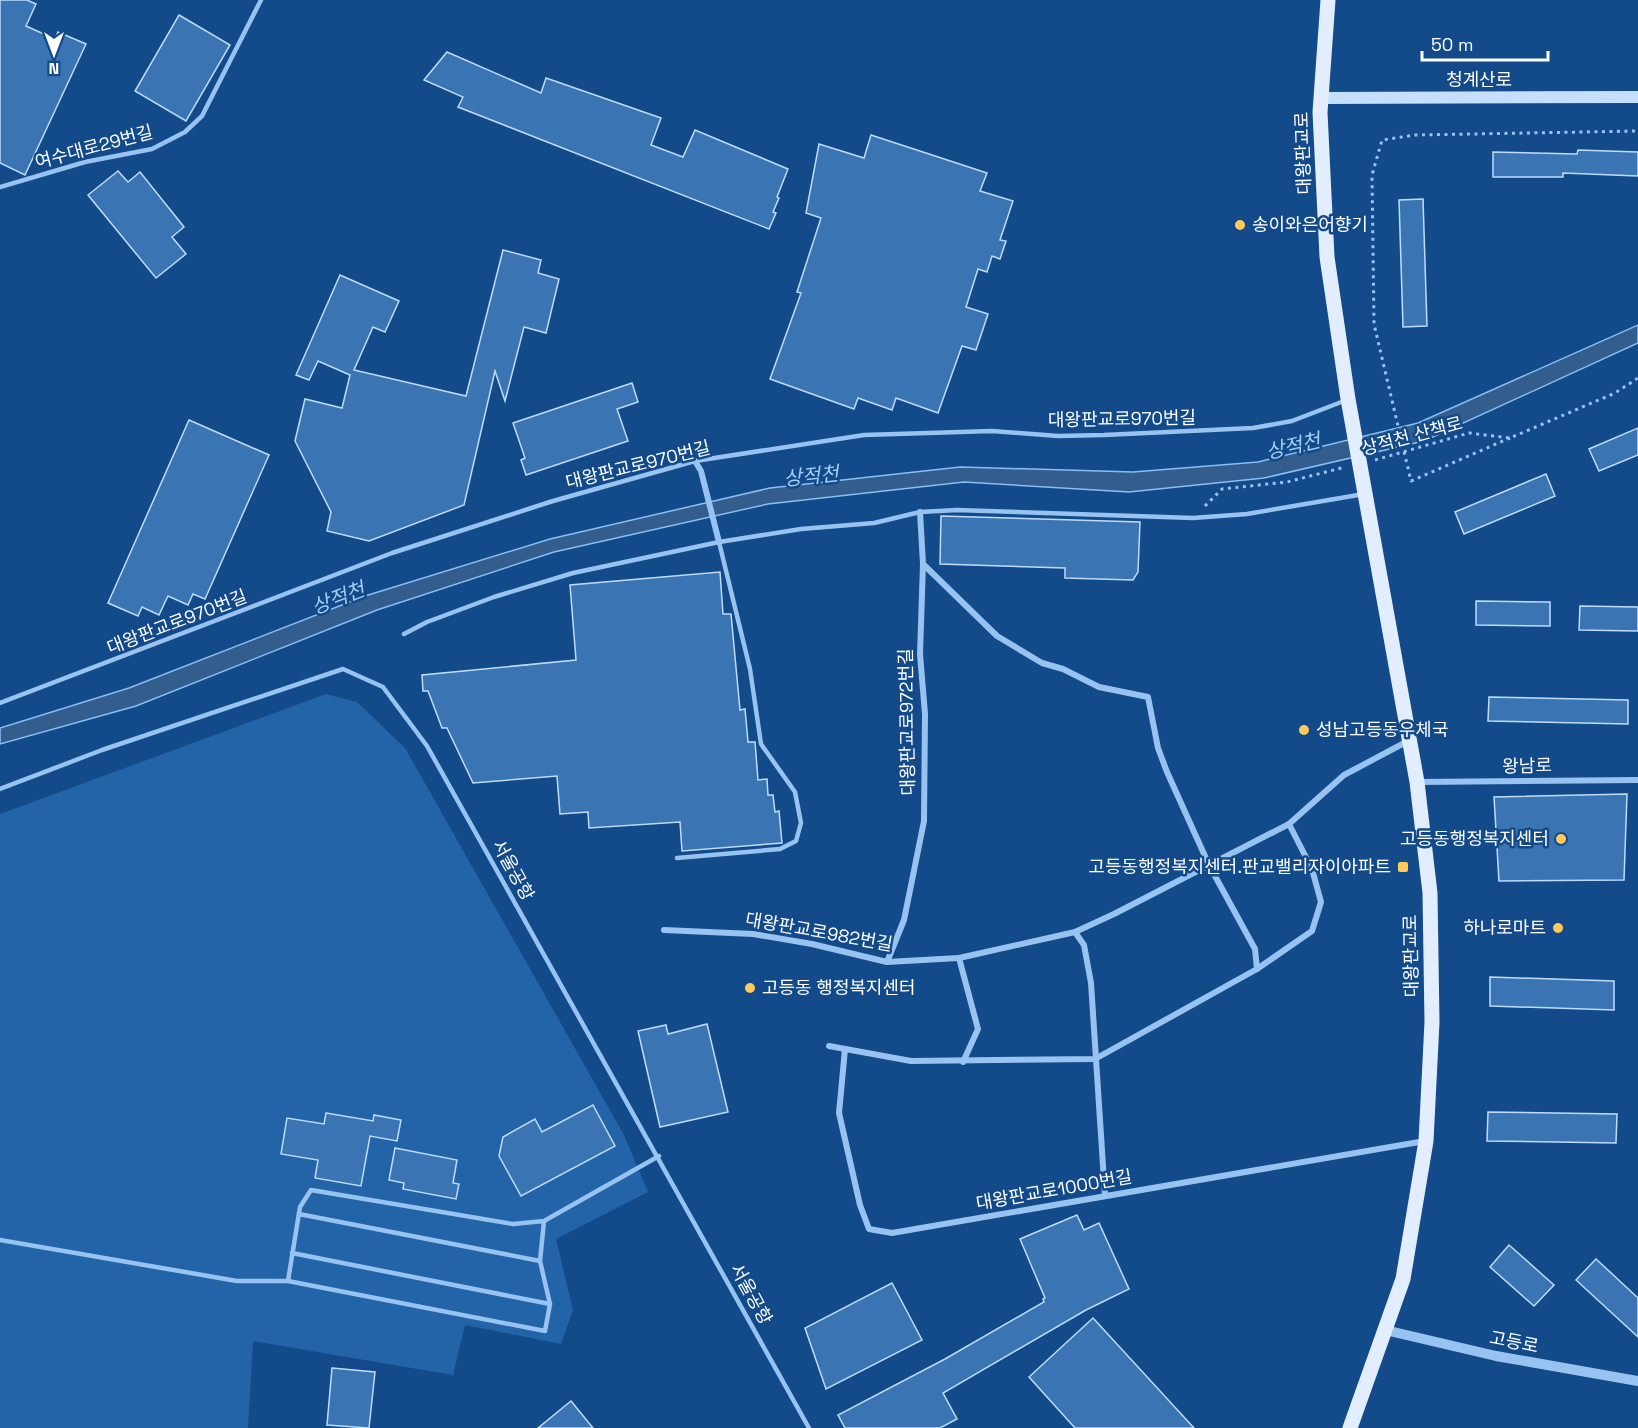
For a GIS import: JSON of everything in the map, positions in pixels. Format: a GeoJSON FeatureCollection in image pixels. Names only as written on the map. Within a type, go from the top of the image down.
{"type":"FeatureCollection","features":[{"type":"Feature","properties":{"kind":"main road","name":"대왕판교로"},"geometry":{"type":"LineString","coordinates":[[1328,0],[1321,98],[1327,257],[1349,405],[1417,782],[1430,893],[1432,1022],[1426,1141],[1403,1279],[1350,1428]]}},
{"type":"Feature","properties":{"kind":"main road","name":"청계산로"},"geometry":{"type":"LineString","coordinates":[[1321,98],[1638,97]]}},
{"type":"Feature","properties":{"kind":"street"},"geometry":{"type":"LineString","coordinates":[[695,461],[700,471],[719,542]]}},
{"type":"Feature","properties":{"kind":"street","name":"대왕판교로972번길"},"geometry":{"type":"LineString","coordinates":[[887,962],[904,920],[924,821],[925,714],[920,654],[923,564],[920,512]]}},
{"type":"Feature","properties":{"kind":"street"},"geometry":{"type":"LineString","coordinates":[[923,564],[997,636],[1024,652],[1098,687],[1148,697],[1158,748],[1167,772],[1209,865],[1255,949],[1257,969]]}},
{"type":"Feature","properties":{"kind":"street","name":"대왕판교로982번길"},"geometry":{"type":"LineString","coordinates":[[664,930],[753,934],[812,944],[887,962],[959,958],[1075,932],[1289,824],[1344,775],[1410,739]]}},
{"type":"Feature","properties":{"kind":"street","name":"왕남로"},"geometry":{"type":"LineString","coordinates":[[1417,782],[1638,780]]}},
{"type":"Feature","properties":{"kind":"street"},"geometry":{"type":"LineString","coordinates":[[829,1046],[911,1061],[1095,1059],[1257,969],[1312,932],[1321,902],[1312,868],[1289,824]]}},
{"type":"Feature","properties":{"kind":"street"},"geometry":{"type":"LineString","coordinates":[[1075,932],[1084,945],[1091,983],[1105,1196]]}},
{"type":"Feature","properties":{"kind":"street"},"geometry":{"type":"LineString","coordinates":[[959,958],[978,1029],[963,1062]]}},
{"type":"Feature","properties":{"kind":"street","name":"대왕판교로1000번길"},"geometry":{"type":"LineString","coordinates":[[845,1049],[839,1113],[860,1205],[869,1229],[892,1233],[1426,1141]]}},
{"type":"Feature","properties":{"kind":"street","name":"고등로"},"geometry":{"type":"LineString","coordinates":[[1385,1330],[1497,1356],[1638,1381]]}},
{"type":"Feature","properties":{"kind":"lane","name":"여수대로29번길"},"geometry":{"type":"LineString","coordinates":[[0,187],[85,162],[152,148],[184,132],[202,116],[261,0]]}},
{"type":"Feature","properties":{"kind":"lane","name":"대왕판교로970번길"},"geometry":{"type":"LineString","coordinates":[[0,703],[392,554],[552,501],[695,461],[864,435],[992,431],[1058,436],[1253,428],[1292,421],[1349,405]]}},
{"type":"Feature","properties":{"kind":"lane"},"geometry":{"type":"LineString","coordinates":[[404,634],[427,622],[494,597],[573,573],[719,542],[801,529],[874,523],[920,512],[957,510],[1193,518],[1246,514],[1364,486]]}},
{"type":"Feature","properties":{"kind":"lane"},"geometry":{"type":"LineString","coordinates":[[677,858],[780,849],[796,841],[801,822],[795,792],[761,744],[750,669],[719,542]]}},
{"type":"Feature","properties":{"kind":"lane","name":"서울공항"},"geometry":{"type":"LineString","coordinates":[[0,789],[102,750],[343,669],[383,687],[427,746],[659,1156],[809,1428]]}},
{"type":"Feature","properties":{"kind":"lane"},"geometry":{"type":"LineString","coordinates":[[288,1281],[300,1207],[311,1190],[486,1222],[513,1224],[544,1221],[659,1156]]}},
{"type":"Feature","properties":{"kind":"lane"},"geometry":{"type":"LineString","coordinates":[[299,1214],[540,1261]]}},
{"type":"Feature","properties":{"kind":"lane"},"geometry":{"type":"LineString","coordinates":[[0,1240],[237,1281],[288,1281],[545,1331],[550,1304],[540,1261],[544,1221]]}},
{"type":"Feature","properties":{"kind":"lane"},"geometry":{"type":"LineString","coordinates":[[292,1253],[550,1304]]}},
{"type":"Feature","properties":{"kind":"path"},"geometry":{"type":"LineString","coordinates":[[1638,131],[1415,135],[1383,140],[1372,175],[1374,324],[1411,481],[1615,393],[1638,378]]}},
{"type":"Feature","properties":{"kind":"path","name":"상적천 산책로"},"geometry":{"type":"LineString","coordinates":[[1365,462],[1469,433],[1510,438]]}},
{"type":"Feature","properties":{"kind":"path","name":"상적천 산책로"},"geometry":{"type":"LineString","coordinates":[[1193,518],[1222,489],[1287,482],[1353,465]]}},
{"type":"Feature","properties":{"kind":"shaded area"},"geometry":{"type":"Polygon","coordinates":[[[1638,325],[1638,343],[1424,441],[1264,478],[1129,492],[964,482],[768,504],[554,552],[377,610],[136,706],[0,744],[0,728],[129,688],[365,596],[550,539],[770,488],[960,467],[1133,472],[1258,462],[1418,423],[1638,325]]]}},
{"type":"Feature","properties":{"kind":"shaded area"},"geometry":{"type":"Polygon","coordinates":[[[326,694],[357,702],[405,748],[624,1135],[648,1192],[556,1239],[573,1310],[561,1344],[465,1325],[453,1375],[253,1341],[248,1428],[0,1428],[0,814],[326,694]]]}},
{"type":"Feature","properties":{"kind":"building"},"geometry":{"type":"Polygon","coordinates":[[[0,0],[27,0],[36,4],[26,26],[55,39],[58,32],[86,44],[25,175],[0,163],[0,0]]]}},
{"type":"Feature","properties":{"kind":"building"},"geometry":{"type":"Polygon","coordinates":[[[179,15],[230,45],[186,121],[135,91],[179,15]]]}},
{"type":"Feature","properties":{"kind":"building"},"geometry":{"type":"Polygon","coordinates":[[[447,52],[541,93],[546,78],[661,118],[651,145],[683,157],[695,130],[788,169],[777,197],[779,198],[773,212],[776,213],[769,229],[458,107],[463,97],[424,80],[447,52]]]}},
{"type":"Feature","properties":{"kind":"building"},"geometry":{"type":"Polygon","coordinates":[[[871,135],[987,173],[980,191],[1013,201],[1000,240],[1006,241],[1000,259],[992,256],[987,272],[978,269],[966,307],[988,314],[976,350],[962,346],[938,413],[896,398],[892,410],[858,398],[854,409],[770,379],[801,293],[797,292],[821,218],[806,213],[819,144],[864,158],[871,135]]]}},
{"type":"Feature","properties":{"kind":"building"},"geometry":{"type":"Polygon","coordinates":[[[1578,150],[1638,152],[1638,176],[1563,173],[1563,177],[1493,177],[1493,152],[1577,154],[1578,150]]]}},
{"type":"Feature","properties":{"kind":"building"},"geometry":{"type":"Polygon","coordinates":[[[118,171],[128,182],[140,172],[184,227],[172,237],[186,254],[156,278],[88,195],[118,171]]]}},
{"type":"Feature","properties":{"kind":"building"},"geometry":{"type":"Polygon","coordinates":[[[1423,199],[1427,326],[1403,327],[1399,200],[1423,199]]]}},
{"type":"Feature","properties":{"kind":"building"},"geometry":{"type":"Polygon","coordinates":[[[503,250],[541,260],[538,273],[559,279],[546,333],[524,327],[505,401],[495,371],[464,505],[369,541],[327,531],[331,512],[295,441],[305,399],[342,408],[350,375],[318,361],[309,380],[296,375],[340,275],[399,301],[385,332],[373,327],[354,370],[466,396],[503,250]]]}},
{"type":"Feature","properties":{"kind":"building"},"geometry":{"type":"Polygon","coordinates":[[[632,383],[638,402],[617,409],[628,441],[526,475],[521,460],[525,458],[513,423],[632,383]]]}},
{"type":"Feature","properties":{"kind":"building"},"geometry":{"type":"Polygon","coordinates":[[[189,420],[269,455],[205,599],[193,594],[188,605],[168,596],[159,615],[142,607],[138,616],[108,603],[189,420]]]}},
{"type":"Feature","properties":{"kind":"building"},"geometry":{"type":"Polygon","coordinates":[[[1638,428],[1638,455],[1599,471],[1589,449],[1638,428]]]}},
{"type":"Feature","properties":{"kind":"building"},"geometry":{"type":"Polygon","coordinates":[[[1546,474],[1555,496],[1464,534],[1455,512],[1546,474]]]}},
{"type":"Feature","properties":{"kind":"building"},"geometry":{"type":"Polygon","coordinates":[[[941,516],[1140,522],[1138,572],[1133,580],[1065,578],[1065,568],[940,564],[941,516]]]}},
{"type":"Feature","properties":{"kind":"building"},"geometry":{"type":"Polygon","coordinates":[[[720,572],[723,614],[731,614],[740,710],[745,709],[748,742],[755,742],[758,780],[767,779],[768,795],[773,795],[775,812],[779,811],[782,843],[682,851],[680,822],[589,828],[588,812],[560,814],[557,776],[473,783],[447,728],[442,728],[428,691],[423,691],[422,675],[576,660],[570,585],[720,572]]]}},
{"type":"Feature","properties":{"kind":"building"},"geometry":{"type":"Polygon","coordinates":[[[1476,601],[1550,602],[1550,626],[1476,625],[1476,601]]]}},
{"type":"Feature","properties":{"kind":"building"},"geometry":{"type":"Polygon","coordinates":[[[1580,606],[1638,607],[1638,631],[1579,630],[1580,606]]]}},
{"type":"Feature","properties":{"kind":"building"},"geometry":{"type":"Polygon","coordinates":[[[1489,697],[1628,700],[1628,724],[1488,721],[1489,697]]]}},
{"type":"Feature","properties":{"kind":"building","name":"고등동행정복지센터"},"geometry":{"type":"Polygon","coordinates":[[[1627,794],[1624,880],[1499,881],[1494,797],[1627,794]]]}},
{"type":"Feature","properties":{"kind":"building"},"geometry":{"type":"Polygon","coordinates":[[[1490,977],[1614,981],[1614,1010],[1490,1006],[1490,977]]]}},
{"type":"Feature","properties":{"kind":"building"},"geometry":{"type":"Polygon","coordinates":[[[707,1024],[728,1112],[660,1127],[638,1031],[666,1025],[668,1034],[707,1024]]]}},
{"type":"Feature","properties":{"kind":"building"},"geometry":{"type":"Polygon","coordinates":[[[593,1105],[615,1146],[521,1196],[499,1156],[503,1137],[535,1119],[542,1132],[593,1105]]]}},
{"type":"Feature","properties":{"kind":"building"},"geometry":{"type":"Polygon","coordinates":[[[1488,1112],[1617,1114],[1616,1143],[1487,1141],[1488,1112]]]}},
{"type":"Feature","properties":{"kind":"building"},"geometry":{"type":"Polygon","coordinates":[[[326,1113],[373,1121],[374,1115],[401,1120],[397,1141],[370,1136],[361,1186],[315,1178],[318,1160],[281,1154],[287,1118],[324,1124],[326,1113]]]}},
{"type":"Feature","properties":{"kind":"building"},"geometry":{"type":"Polygon","coordinates":[[[395,1148],[457,1160],[453,1183],[459,1184],[456,1199],[403,1189],[404,1183],[389,1180],[395,1148]]]}},
{"type":"Feature","properties":{"kind":"building"},"geometry":{"type":"Polygon","coordinates":[[[1077,1215],[1084,1230],[1099,1223],[1129,1289],[1086,1310],[943,1393],[957,1419],[940,1428],[845,1428],[838,1415],[945,1359],[1044,1302],[1045,1298],[1020,1239],[1077,1215]]]}},
{"type":"Feature","properties":{"kind":"building"},"geometry":{"type":"Polygon","coordinates":[[[1509,1245],[1554,1285],[1534,1306],[1490,1267],[1509,1245]]]}},
{"type":"Feature","properties":{"kind":"building"},"geometry":{"type":"Polygon","coordinates":[[[1596,1259],[1638,1298],[1638,1337],[1576,1280],[1596,1259]]]}},
{"type":"Feature","properties":{"kind":"building"},"geometry":{"type":"Polygon","coordinates":[[[892,1283],[922,1340],[826,1389],[805,1328],[892,1283]]]}},
{"type":"Feature","properties":{"kind":"building"},"geometry":{"type":"Polygon","coordinates":[[[1093,1318],[1194,1428],[1075,1428],[1029,1377],[1093,1318]]]}},
{"type":"Feature","properties":{"kind":"building"},"geometry":{"type":"Polygon","coordinates":[[[332,1368],[375,1372],[369,1428],[327,1425],[332,1368]]]}},
{"type":"Feature","properties":{"kind":"building"},"geometry":{"type":"Polygon","coordinates":[[[571,1401],[593,1428],[538,1428],[571,1401]]]}},
{"type":"Feature","properties":{"kind":"place","name":"송이와은어향기"},"geometry":{"type":"Point","coordinates":[1240,225]}},
{"type":"Feature","properties":{"kind":"place","name":"성남고등동우체국"},"geometry":{"type":"Point","coordinates":[1304,730]}},
{"type":"Feature","properties":{"kind":"place","name":"고등동행정복지센터"},"geometry":{"type":"Point","coordinates":[1561,839]}},
{"type":"Feature","properties":{"kind":"place","name":"고등동행정복지센터.판교밸리자이아파트"},"geometry":{"type":"Point","coordinates":[1403,867]}},
{"type":"Feature","properties":{"kind":"place","name":"하나로마트"},"geometry":{"type":"Point","coordinates":[1558,928]}},
{"type":"Feature","properties":{"kind":"place","name":"고등동 행정복지센터"},"geometry":{"type":"Point","coordinates":[750,988]}},
{"type":"Feature","properties":{"kind":"water label","name":"상적천"},"geometry":{"type":"Point","coordinates":[1293,446]}},
{"type":"Feature","properties":{"kind":"water label","name":"상적천"},"geometry":{"type":"Point","coordinates":[811,476]}},
{"type":"Feature","properties":{"kind":"water label","name":"상적천"},"geometry":{"type":"Point","coordinates":[338,598]}}]}
